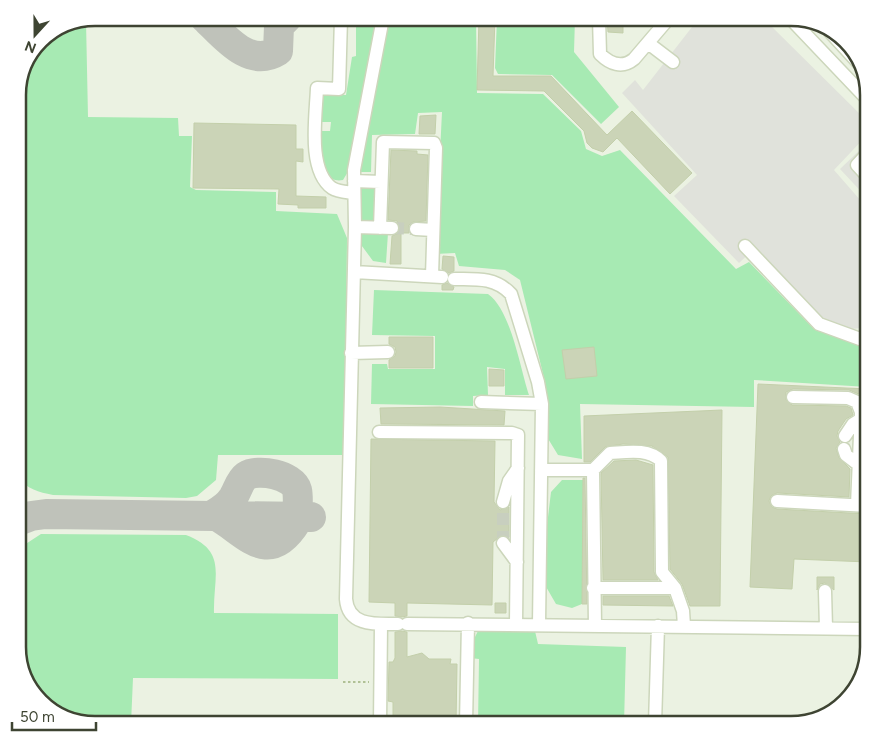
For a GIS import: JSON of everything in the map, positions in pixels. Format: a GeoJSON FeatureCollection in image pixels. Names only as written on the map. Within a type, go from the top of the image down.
{"type":"FeatureCollection","features":[{"type":"Feature","properties":{"kind":"street"},"geometry":{"type":"LineString","coordinates":[[341,26],[339,89],[317,88],[316,154],[319,171],[326,183],[333,189],[381,182]]}},
{"type":"Feature","properties":{"kind":"street"},"geometry":{"type":"LineString","coordinates":[[381,26],[354,170],[355,227],[346,607],[357,620],[365,623],[381,624],[468,623],[860,629]]}},
{"type":"Feature","properties":{"kind":"street"},"geometry":{"type":"LineString","coordinates":[[599,26],[600,54],[613,63],[628,64],[662,26]]}},
{"type":"Feature","properties":{"kind":"street"},"geometry":{"type":"LineString","coordinates":[[799,27],[859,91]]}},
{"type":"Feature","properties":{"kind":"street"},"geometry":{"type":"LineString","coordinates":[[648,43],[673,62]]}},
{"type":"Feature","properties":{"kind":"street"},"geometry":{"type":"LineString","coordinates":[[355,227],[386,228],[381,182],[383,142],[434,143],[436,148],[433,230],[442,277]]}},
{"type":"Feature","properties":{"kind":"street"},"geometry":{"type":"LineString","coordinates":[[416,229],[433,230]]}},
{"type":"Feature","properties":{"kind":"street"},"geometry":{"type":"LineString","coordinates":[[745,246],[819,324],[860,339]]}},
{"type":"Feature","properties":{"kind":"street"},"geometry":{"type":"LineString","coordinates":[[354,272],[486,280],[502,284],[512,294],[538,382],[542,404],[539,624]]}},
{"type":"Feature","properties":{"kind":"street"},"geometry":{"type":"LineString","coordinates":[[351,353],[388,352]]}},
{"type":"Feature","properties":{"kind":"street"},"geometry":{"type":"LineString","coordinates":[[793,397],[848,398],[857,402],[860,410]]}},
{"type":"Feature","properties":{"kind":"street"},"geometry":{"type":"LineString","coordinates":[[481,402],[542,404]]}},
{"type":"Feature","properties":{"kind":"street"},"geometry":{"type":"LineString","coordinates":[[859,465],[846,456],[844,443],[853,424],[860,420]]}},
{"type":"Feature","properties":{"kind":"street"},"geometry":{"type":"LineString","coordinates":[[379,432],[518,435],[516,624]]}},
{"type":"Feature","properties":{"kind":"street"},"geometry":{"type":"LineString","coordinates":[[860,442],[860,475]]}},
{"type":"Feature","properties":{"kind":"street"},"geometry":{"type":"LineString","coordinates":[[541,470],[592,470],[610,453],[654,454],[662,461],[662,572],[675,588],[683,612],[684,626]]}},
{"type":"Feature","properties":{"kind":"street"},"geometry":{"type":"LineString","coordinates":[[503,502],[509,481],[518,467]]}},
{"type":"Feature","properties":{"kind":"street"},"geometry":{"type":"LineString","coordinates":[[592,470],[595,625]]}},
{"type":"Feature","properties":{"kind":"street"},"geometry":{"type":"LineString","coordinates":[[777,501],[860,505]]}},
{"type":"Feature","properties":{"kind":"street"},"geometry":{"type":"LineString","coordinates":[[503,543],[517,562]]}},
{"type":"Feature","properties":{"kind":"street"},"geometry":{"type":"LineString","coordinates":[[593,588],[675,588]]}},
{"type":"Feature","properties":{"kind":"street"},"geometry":{"type":"LineString","coordinates":[[826,591],[826,628]]}},
{"type":"Feature","properties":{"kind":"street"},"geometry":{"type":"LineString","coordinates":[[466,716],[468,623]]}},
{"type":"Feature","properties":{"kind":"street"},"geometry":{"type":"LineString","coordinates":[[380,716],[381,624]]}},
{"type":"Feature","properties":{"kind":"street"},"geometry":{"type":"LineString","coordinates":[[655,716],[658,626]]}},
{"type":"Feature","properties":{"kind":"path"},"geometry":{"type":"LineString","coordinates":[[343,682],[379,682]]}},
{"type":"Feature","properties":{"kind":"green space"},"geometry":{"type":"Polygon","coordinates":[[[356,26],[375,26],[349,170],[343,180],[335,180],[329,177],[323,163],[321,131],[330,131],[331,122],[322,122],[322,95],[346,95],[352,57],[356,56],[356,26]]]}},
{"type":"Feature","properties":{"kind":"green space"},"geometry":{"type":"Polygon","coordinates":[[[387,26],[476,26],[477,93],[543,94],[581,131],[586,149],[602,156],[620,150],[736,269],[749,262],[813,328],[860,345],[860,387],[754,380],[754,407],[580,404],[582,459],[558,455],[547,437],[546,386],[520,280],[505,270],[459,266],[455,253],[435,254],[442,112],[418,113],[415,134],[372,135],[371,172],[360,172],[387,26]]]}},
{"type":"Feature","properties":{"kind":"green space"},"geometry":{"type":"Polygon","coordinates":[[[497,26],[575,26],[574,52],[619,107],[601,124],[552,75],[498,74],[495,68],[497,26]]]}},
{"type":"Feature","properties":{"kind":"green space"},"geometry":{"type":"Polygon","coordinates":[[[86,27],[88,117],[178,118],[179,136],[192,136],[190,187],[196,190],[276,192],[276,211],[337,214],[347,238],[345,455],[218,455],[216,480],[197,496],[186,498],[53,495],[43,493],[26,485],[26,91],[36,60],[60,60],[60,36],[86,27]]]}},
{"type":"Feature","properties":{"kind":"green space"},"geometry":{"type":"Polygon","coordinates":[[[359,186],[375,186],[375,222],[361,221],[359,218],[359,186]]]}},
{"type":"Feature","properties":{"kind":"green space"},"geometry":{"type":"Polygon","coordinates":[[[359,232],[388,233],[386,263],[373,261],[359,242],[359,232]]]}},
{"type":"Feature","properties":{"kind":"green space"},"geometry":{"type":"Polygon","coordinates":[[[374,290],[488,294],[496,302],[509,326],[529,395],[505,395],[505,369],[487,367],[488,395],[473,396],[473,406],[371,404],[372,364],[387,364],[388,369],[435,369],[435,336],[372,335],[374,290]]]}},
{"type":"Feature","properties":{"kind":"green space"},"geometry":{"type":"Polygon","coordinates":[[[562,480],[583,480],[582,604],[572,608],[556,604],[545,585],[543,559],[551,492],[562,480]]]}},
{"type":"Feature","properties":{"kind":"green space"},"geometry":{"type":"Polygon","coordinates":[[[41,534],[186,535],[199,541],[208,549],[213,557],[216,576],[214,613],[338,614],[338,679],[133,678],[131,716],[95,716],[69,711],[50,699],[40,689],[29,665],[26,651],[26,544],[41,534]]]}},
{"type":"Feature","properties":{"kind":"green space"},"geometry":{"type":"Polygon","coordinates":[[[478,631],[535,631],[538,644],[626,647],[624,716],[478,716],[479,659],[470,658],[470,647],[478,631]]]}},
{"type":"Feature","properties":{"kind":"shaded area"},"geometry":{"type":"Polygon","coordinates":[[[693,26],[771,26],[860,114],[860,142],[834,170],[860,200],[860,328],[844,330],[817,316],[755,248],[739,263],[674,196],[697,175],[622,93],[635,80],[643,90],[693,26]]]}},
{"type":"Feature","properties":{"kind":"shaded area"},"geometry":{"type":"Polygon","coordinates":[[[860,150],[860,190],[840,169],[860,150]]]}},
{"type":"Feature","properties":{"kind":"building"},"geometry":{"type":"Polygon","coordinates":[[[479,26],[495,26],[493,76],[551,76],[607,135],[632,111],[692,173],[670,194],[617,138],[603,152],[592,148],[587,143],[584,131],[544,91],[477,90],[479,26]]]}},
{"type":"Feature","properties":{"kind":"building"},"geometry":{"type":"Polygon","coordinates":[[[608,26],[623,26],[623,33],[608,32],[608,26]]]}},
{"type":"Feature","properties":{"kind":"building"},"geometry":{"type":"Polygon","coordinates":[[[436,115],[435,134],[419,134],[420,116],[436,115]]]}},
{"type":"Feature","properties":{"kind":"building"},"geometry":{"type":"Polygon","coordinates":[[[194,123],[296,125],[296,149],[303,149],[303,162],[296,161],[296,196],[326,197],[326,208],[298,208],[298,205],[278,204],[279,189],[193,188],[194,123]]]}},
{"type":"Feature","properties":{"kind":"building"},"geometry":{"type":"Polygon","coordinates":[[[391,150],[417,151],[417,154],[428,155],[426,221],[413,222],[409,225],[409,233],[401,233],[401,264],[390,264],[392,236],[399,233],[400,228],[397,221],[388,220],[391,150]]]}},
{"type":"Feature","properties":{"kind":"building"},"geometry":{"type":"Polygon","coordinates":[[[443,256],[454,257],[454,271],[449,273],[442,269],[443,256]]]}},
{"type":"Feature","properties":{"kind":"building"},"geometry":{"type":"Polygon","coordinates":[[[447,283],[454,287],[453,290],[442,290],[442,285],[447,283]]]}},
{"type":"Feature","properties":{"kind":"building"},"geometry":{"type":"Polygon","coordinates":[[[389,337],[433,337],[433,368],[389,368],[389,360],[395,356],[396,352],[395,347],[389,344],[389,337]]]}},
{"type":"Feature","properties":{"kind":"building"},"geometry":{"type":"Polygon","coordinates":[[[594,347],[597,376],[566,379],[562,350],[594,347]]]}},
{"type":"Feature","properties":{"kind":"building"},"geometry":{"type":"Polygon","coordinates":[[[489,369],[504,370],[504,386],[489,386],[489,369]]]}},
{"type":"Feature","properties":{"kind":"building"},"geometry":{"type":"Polygon","coordinates":[[[758,384],[860,389],[860,395],[849,390],[793,389],[786,392],[786,400],[792,405],[846,406],[851,408],[853,415],[846,419],[838,431],[837,436],[840,442],[836,448],[839,458],[850,469],[849,497],[777,493],[771,496],[769,501],[772,507],[777,509],[860,514],[860,562],[794,559],[792,589],[750,587],[758,384]]]}},
{"type":"Feature","properties":{"kind":"building"},"geometry":{"type":"Polygon","coordinates":[[[440,407],[505,411],[504,425],[381,424],[380,408],[440,407]]]}},
{"type":"Feature","properties":{"kind":"building"},"geometry":{"type":"Polygon","coordinates":[[[722,410],[720,606],[690,606],[682,584],[670,569],[668,457],[652,446],[623,444],[605,447],[590,462],[584,462],[584,416],[722,410]]]}},
{"type":"Feature","properties":{"kind":"building"},"geometry":{"type":"Polygon","coordinates":[[[371,439],[495,441],[494,502],[500,510],[509,507],[509,537],[502,535],[493,542],[492,605],[407,603],[407,616],[402,617],[395,616],[395,603],[369,602],[371,439]]]}},
{"type":"Feature","properties":{"kind":"building"},"geometry":{"type":"Polygon","coordinates":[[[636,460],[653,465],[654,572],[658,580],[603,580],[601,473],[614,461],[636,460]]]}},
{"type":"Feature","properties":{"kind":"building"},"geometry":{"type":"Polygon","coordinates":[[[583,478],[585,478],[587,604],[582,604],[583,478]]]}},
{"type":"Feature","properties":{"kind":"building"},"geometry":{"type":"Polygon","coordinates":[[[817,577],[834,577],[834,590],[825,583],[820,584],[817,590],[817,577]]]}},
{"type":"Feature","properties":{"kind":"building"},"geometry":{"type":"Polygon","coordinates":[[[603,596],[669,596],[673,606],[603,605],[603,596]]]}},
{"type":"Feature","properties":{"kind":"building"},"geometry":{"type":"Polygon","coordinates":[[[495,603],[506,603],[506,613],[495,613],[495,603]]]}},
{"type":"Feature","properties":{"kind":"building"},"geometry":{"type":"Polygon","coordinates":[[[395,632],[407,632],[407,657],[422,653],[429,659],[451,659],[450,664],[457,664],[456,716],[393,716],[393,702],[388,701],[389,662],[393,662],[395,658],[395,632]]]}},
{"type":"Feature","properties":{"kind":"taxiway"},"geometry":{"type":"LineString","coordinates":[[213,26],[238,48],[257,56],[278,51],[279,26]]}},
{"type":"Feature","properties":{"kind":"taxiway"},"geometry":{"type":"LineString","coordinates":[[211,516],[228,504],[244,478],[251,474],[274,474],[289,480],[297,490],[297,521],[286,535],[276,543],[256,542],[216,516]]}},
{"type":"Feature","properties":{"kind":"taxiway"},"geometry":{"type":"LineString","coordinates":[[26,518],[46,514],[311,517]]}},
{"type":"Feature","properties":{"kind":"tunnel"},"geometry":{"type":"LineString","coordinates":[[392,228],[416,229]]}},
{"type":"Feature","properties":{"kind":"tunnel"},"geometry":{"type":"LineString","coordinates":[[503,502],[503,543]]}}]}
